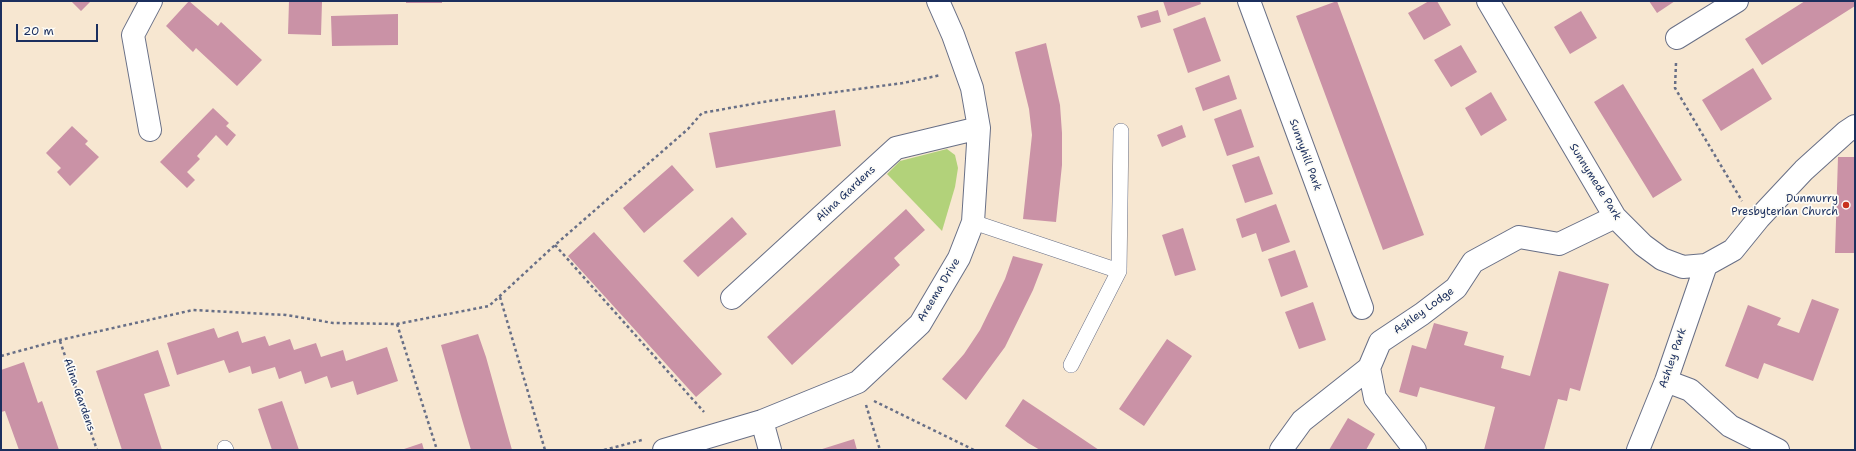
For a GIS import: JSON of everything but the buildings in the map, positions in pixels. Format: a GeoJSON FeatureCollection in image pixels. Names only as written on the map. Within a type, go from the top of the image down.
{"type":"FeatureCollection","features":[{"type":"Feature","properties":{"kind":"street"},"geometry":{"type":"LineString","coordinates":[[150,130],[134,35],[151,1]]}},
{"type":"Feature","properties":{"kind":"street","name":"Areema Drive"},"geometry":{"type":"LineString","coordinates":[[656,444],[762,421],[858,382],[920,324],[959,258],[973,222],[979,128],[972,88],[953,35],[938,1]]}},
{"type":"Feature","properties":{"kind":"street","name":"Sunnyhill Park"},"geometry":{"type":"LineString","coordinates":[[1249,1],[1362,308]]}},
{"type":"Feature","properties":{"kind":"street","name":"Sunnymede Park"},"geometry":{"type":"LineString","coordinates":[[1488,1],[1615,217],[1643,245],[1662,259],[1683,267],[1706,265],[1733,250],[1759,218],[1804,170],[1846,132],[1855,126]]}},
{"type":"Feature","properties":{"kind":"street"},"geometry":{"type":"LineString","coordinates":[[1677,38],[1737,1]]}},
{"type":"Feature","properties":{"kind":"street","name":"Alina Gardens"},"geometry":{"type":"LineString","coordinates":[[732,298],[896,148],[979,128]]}},
{"type":"Feature","properties":{"kind":"street","name":"Ashley Lodge"},"geometry":{"type":"LineString","coordinates":[[1282,450],[1302,421],[1369,368],[1380,342],[1422,314],[1456,288],[1473,262],[1519,237],[1559,244],[1615,217]]}},
{"type":"Feature","properties":{"kind":"street","name":"Ashley Park"},"geometry":{"type":"LineString","coordinates":[[1638,450],[1666,381],[1706,265]]}},
{"type":"Feature","properties":{"kind":"street"},"geometry":{"type":"LineString","coordinates":[[1369,368],[1375,398],[1415,450]]}},
{"type":"Feature","properties":{"kind":"street"},"geometry":{"type":"LineString","coordinates":[[1666,381],[1690,390],[1730,426],[1778,450]]}},
{"type":"Feature","properties":{"kind":"street"},"geometry":{"type":"LineString","coordinates":[[762,421],[770,450]]}},
{"type":"Feature","properties":{"kind":"lane"},"geometry":{"type":"LineString","coordinates":[[1071,365],[1119,271],[1120,131]]}},
{"type":"Feature","properties":{"kind":"lane"},"geometry":{"type":"LineString","coordinates":[[973,222],[1119,271]]}},
{"type":"Feature","properties":{"kind":"path"},"geometry":{"type":"LineString","coordinates":[[1677,38],[1675,88],[1741,200],[1759,218]]}},
{"type":"Feature","properties":{"kind":"path"},"geometry":{"type":"LineString","coordinates":[[1,356],[60,340],[193,310],[286,314],[333,323],[397,324],[489,306],[555,245],[688,129],[702,113],[769,101],[903,83],[945,74]]}},
{"type":"Feature","properties":{"kind":"path"},"geometry":{"type":"LineString","coordinates":[[555,245],[707,415]]}},
{"type":"Feature","properties":{"kind":"path"},"geometry":{"type":"LineString","coordinates":[[500,297],[545,450]]}},
{"type":"Feature","properties":{"kind":"path"},"geometry":{"type":"LineString","coordinates":[[397,324],[437,450]]}},
{"type":"Feature","properties":{"kind":"path","name":"Alina Gardens"},"geometry":{"type":"LineString","coordinates":[[60,340],[97,450]]}},
{"type":"Feature","properties":{"kind":"path"},"geometry":{"type":"LineString","coordinates":[[858,382],[880,450]]}},
{"type":"Feature","properties":{"kind":"path"},"geometry":{"type":"LineString","coordinates":[[858,382],[875,403],[974,450]]}},
{"type":"Feature","properties":{"kind":"path"},"geometry":{"type":"LineString","coordinates":[[604,450],[656,444]]}},
{"type":"Feature","properties":{"kind":"green space"},"geometry":{"type":"Polygon","coordinates":[[[947,149],[955,155],[958,168],[955,187],[942,231],[887,174],[900,161],[947,149]]]}},
{"type":"Feature","properties":{"kind":"place","name":"Dunmurry Presbyterian Church"},"geometry":{"type":"Point","coordinates":[1846,205]}}]}
